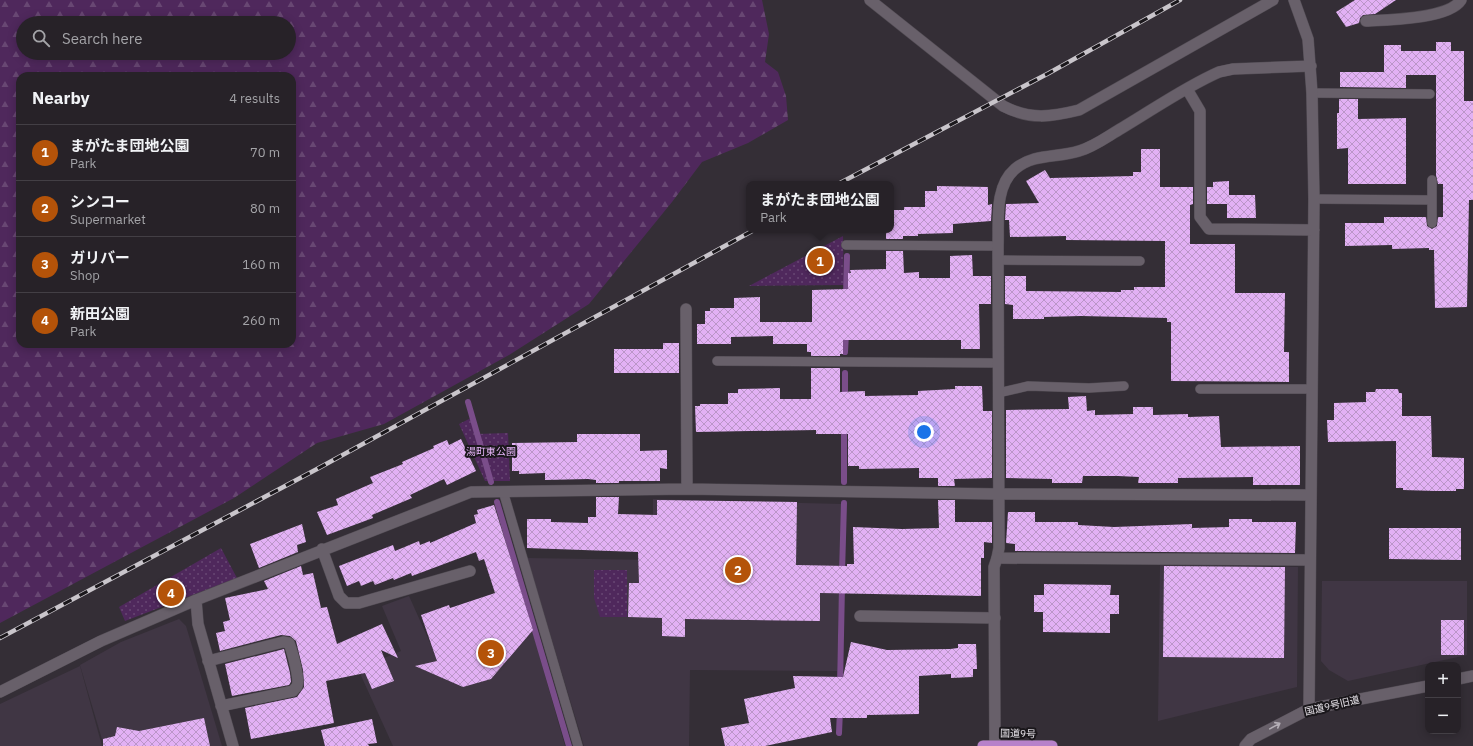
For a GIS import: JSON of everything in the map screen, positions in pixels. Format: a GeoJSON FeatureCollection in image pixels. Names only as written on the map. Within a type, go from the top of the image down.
{"type":"FeatureCollection","features":[{"type":"Feature","properties":{"kind":"highway","name":"国道9号"},"geometry":{"type":"LineString","coordinates":[[983,746],[1052,746]]}},
{"type":"Feature","properties":{"kind":"street"},"geometry":{"type":"LineString","coordinates":[[870,0],[1003,106],[1016,113],[1030,116],[1053,116],[1079,110],[1273,0]]}},
{"type":"Feature","properties":{"kind":"street"},"geometry":{"type":"LineString","coordinates":[[1294,0],[1308,39],[1312,92],[1314,230],[1309,709]]}},
{"type":"Feature","properties":{"kind":"street"},"geometry":{"type":"LineString","coordinates":[[1366,20],[1394,20],[1443,12],[1452,9],[1461,0]]}},
{"type":"Feature","properties":{"kind":"street"},"geometry":{"type":"LineString","coordinates":[[995,746],[994,567],[999,548],[998,246],[999,202],[1001,191],[1006,179],[1015,169],[1030,160],[1069,154],[1092,146],[1187,89],[1219,72],[1233,69],[1311,66]]}},
{"type":"Feature","properties":{"kind":"street"},"geometry":{"type":"LineString","coordinates":[[1187,89],[1200,111],[1200,217],[1209,229],[1314,230]]}},
{"type":"Feature","properties":{"kind":"street"},"geometry":{"type":"LineString","coordinates":[[686,309],[687,489]]}},
{"type":"Feature","properties":{"kind":"street"},"geometry":{"type":"LineString","coordinates":[[0,692],[101,641],[196,600],[322,549],[471,492],[687,489],[998,494],[1311,495]]}},
{"type":"Feature","properties":{"kind":"street"},"geometry":{"type":"LineString","coordinates":[[322,549],[339,596],[346,602],[359,603],[470,570]]}},
{"type":"Feature","properties":{"kind":"street"},"geometry":{"type":"LineString","coordinates":[[997,558],[1310,560]]}},
{"type":"Feature","properties":{"kind":"street"},"geometry":{"type":"LineString","coordinates":[[196,600],[198,624],[233,746]]}},
{"type":"Feature","properties":{"kind":"street"},"geometry":{"type":"LineString","coordinates":[[860,616],[994,618]]}},
{"type":"Feature","properties":{"kind":"street"},"geometry":{"type":"LineString","coordinates":[[208,661],[283,642],[289,643],[291,648],[298,679],[297,685],[293,691],[221,706]]}},
{"type":"Feature","properties":{"kind":"street"},"geometry":{"type":"LineString","coordinates":[[1461,678],[1473,676]]}},
{"type":"Feature","properties":{"kind":"street","name":"国道9号旧道"},"geometry":{"type":"LineString","coordinates":[[1244,746],[1262,733],[1309,709],[1425,687]]}},
{"type":"Feature","properties":{"kind":"lane"},"geometry":{"type":"LineString","coordinates":[[1312,92],[1430,94]]}},
{"type":"Feature","properties":{"kind":"lane"},"geometry":{"type":"LineString","coordinates":[[1432,180],[1432,223]]}},
{"type":"Feature","properties":{"kind":"lane"},"geometry":{"type":"LineString","coordinates":[[1314,199],[1432,200]]}},
{"type":"Feature","properties":{"kind":"lane"},"geometry":{"type":"LineString","coordinates":[[846,245],[998,246]]}},
{"type":"Feature","properties":{"kind":"lane"},"geometry":{"type":"LineString","coordinates":[[998,260],[1140,261]]}},
{"type":"Feature","properties":{"kind":"lane"},"geometry":{"type":"LineString","coordinates":[[717,362],[998,363]]}},
{"type":"Feature","properties":{"kind":"lane"},"geometry":{"type":"LineString","coordinates":[[998,393],[1028,386],[1089,388],[1124,386]]}},
{"type":"Feature","properties":{"kind":"lane"},"geometry":{"type":"LineString","coordinates":[[1200,389],[1312,389]]}},
{"type":"Feature","properties":{"kind":"lane"},"geometry":{"type":"LineString","coordinates":[[503,491],[578,746]]}},
{"type":"Feature","properties":{"kind":"shaded area"},"geometry":{"type":"Polygon","coordinates":[[[653,499],[842,504],[837,671],[690,670],[689,746],[584,746],[527,558],[653,560],[653,499]]]}},
{"type":"Feature","properties":{"kind":"shaded area"},"geometry":{"type":"Polygon","coordinates":[[[1160,565],[1298,567],[1297,687],[1158,721],[1160,565]]]}},
{"type":"Feature","properties":{"kind":"shaded area"},"geometry":{"type":"Polygon","coordinates":[[[1322,581],[1467,581],[1467,655],[1435,662],[1425,662],[1425,664],[1348,681],[1329,670],[1321,661],[1322,581]]]}},
{"type":"Feature","properties":{"kind":"shaded area"},"geometry":{"type":"Polygon","coordinates":[[[409,596],[431,645],[529,619],[565,746],[393,746],[358,669],[401,651],[382,606],[409,596]]]}},
{"type":"Feature","properties":{"kind":"shaded area"},"geometry":{"type":"Polygon","coordinates":[[[179,619],[186,626],[222,746],[104,746],[80,665],[121,642],[179,619]]]}},
{"type":"Feature","properties":{"kind":"shaded area"},"geometry":{"type":"Polygon","coordinates":[[[80,666],[102,746],[0,746],[0,704],[80,666]]]}},
{"type":"Feature","properties":{"kind":"green space"},"geometry":{"type":"Polygon","coordinates":[[[0,0],[762,0],[769,34],[765,62],[778,72],[786,96],[788,120],[748,143],[702,162],[672,202],[589,304],[509,355],[384,424],[317,443],[234,498],[0,623],[0,0]]]}},
{"type":"Feature","properties":{"kind":"green space"},"geometry":{"type":"Polygon","coordinates":[[[843,236],[844,285],[749,286],[843,236]]]}},
{"type":"Feature","properties":{"kind":"green space","name":"湯町東公園"},"geometry":{"type":"Polygon","coordinates":[[[471,418],[476,434],[508,433],[510,481],[485,481],[459,424],[471,418]]]}},
{"type":"Feature","properties":{"kind":"green space"},"geometry":{"type":"Polygon","coordinates":[[[221,548],[237,578],[125,621],[119,607],[221,548]]]}},
{"type":"Feature","properties":{"kind":"green space"},"geometry":{"type":"Polygon","coordinates":[[[594,570],[627,570],[627,617],[600,617],[594,598],[594,570]]]}},
{"type":"Feature","properties":{"kind":"building"},"geometry":{"type":"Polygon","coordinates":[[[1355,0],[1396,0],[1375,14],[1363,15],[1360,18],[1359,23],[1346,27],[1336,12],[1355,0]]]}},
{"type":"Feature","properties":{"kind":"building"},"geometry":{"type":"Polygon","coordinates":[[[1436,42],[1451,42],[1451,51],[1464,51],[1464,101],[1473,101],[1473,200],[1469,200],[1467,307],[1435,308],[1434,250],[1429,250],[1429,248],[1392,249],[1392,245],[1345,246],[1345,223],[1384,223],[1384,217],[1426,217],[1427,226],[1432,229],[1437,226],[1438,217],[1443,217],[1443,184],[1438,184],[1436,175],[1436,75],[1406,75],[1406,88],[1340,87],[1340,72],[1384,72],[1384,45],[1401,45],[1401,51],[1436,51],[1436,42]]]}},
{"type":"Feature","properties":{"kind":"building"},"geometry":{"type":"Polygon","coordinates":[[[1339,99],[1358,99],[1358,119],[1406,118],[1406,184],[1348,184],[1348,148],[1337,149],[1337,113],[1339,113],[1339,99]]]}},
{"type":"Feature","properties":{"kind":"building"},"geometry":{"type":"Polygon","coordinates":[[[1141,149],[1160,149],[1160,187],[1193,187],[1193,204],[1190,205],[1190,244],[1235,244],[1235,293],[1285,293],[1284,352],[1289,352],[1289,382],[1171,381],[1171,322],[1167,322],[1167,318],[1081,316],[1044,317],[1044,319],[1013,319],[1013,305],[1005,304],[1005,276],[1026,276],[1026,291],[1121,292],[1121,290],[1134,290],[1134,287],[1165,287],[1165,241],[1066,240],[1066,236],[1010,237],[1009,220],[1005,220],[1006,204],[1039,203],[1026,181],[1045,170],[1050,178],[1133,176],[1133,172],[1141,172],[1141,149]]]}},
{"type":"Feature","properties":{"kind":"building"},"geometry":{"type":"Polygon","coordinates":[[[1229,181],[1229,195],[1255,195],[1256,218],[1227,218],[1227,204],[1207,204],[1207,187],[1213,187],[1213,182],[1229,181]]]}},
{"type":"Feature","properties":{"kind":"building"},"geometry":{"type":"Polygon","coordinates":[[[937,186],[988,187],[988,205],[992,204],[991,221],[953,224],[953,233],[918,234],[918,236],[903,236],[903,239],[886,239],[886,233],[894,233],[894,210],[904,210],[904,207],[925,207],[925,191],[937,191],[937,186]]]}},
{"type":"Feature","properties":{"kind":"building"},"geometry":{"type":"Polygon","coordinates":[[[886,251],[903,251],[904,273],[919,272],[919,278],[950,278],[950,256],[972,255],[973,276],[991,276],[991,304],[979,304],[980,349],[961,349],[961,340],[843,340],[843,354],[840,354],[840,356],[811,356],[811,352],[807,352],[807,344],[773,344],[773,336],[731,337],[731,344],[697,344],[697,324],[705,324],[705,311],[710,311],[710,308],[734,308],[734,298],[760,297],[760,322],[812,322],[812,290],[848,289],[848,273],[851,273],[850,270],[886,269],[886,251]]]}},
{"type":"Feature","properties":{"kind":"building"},"geometry":{"type":"Polygon","coordinates":[[[663,343],[679,343],[679,373],[614,373],[614,349],[663,349],[663,343]]]}},
{"type":"Feature","properties":{"kind":"building"},"geometry":{"type":"Polygon","coordinates":[[[811,368],[840,368],[840,392],[865,391],[865,396],[918,395],[918,391],[955,389],[955,386],[982,386],[983,411],[992,411],[992,478],[954,479],[955,486],[938,486],[938,478],[919,478],[919,468],[859,469],[859,466],[848,466],[848,434],[816,434],[816,430],[696,432],[695,406],[700,406],[700,404],[728,404],[728,393],[738,393],[738,389],[780,388],[780,399],[811,399],[811,368]]]}},
{"type":"Feature","properties":{"kind":"building"},"geometry":{"type":"Polygon","coordinates":[[[1376,389],[1398,389],[1399,393],[1402,393],[1402,416],[1431,416],[1432,457],[1464,458],[1464,489],[1456,489],[1456,491],[1435,491],[1403,490],[1403,488],[1396,488],[1396,441],[1328,442],[1327,420],[1334,420],[1334,403],[1366,402],[1366,392],[1375,392],[1376,389]]]}},
{"type":"Feature","properties":{"kind":"building"},"geometry":{"type":"Polygon","coordinates":[[[1086,396],[1087,411],[1095,410],[1095,415],[1133,414],[1133,407],[1153,407],[1153,415],[1188,414],[1188,417],[1219,416],[1221,447],[1300,446],[1300,485],[1253,485],[1253,477],[1178,478],[1178,483],[1138,483],[1139,477],[1118,476],[1083,476],[1082,483],[1052,483],[1052,479],[1006,478],[1006,410],[1069,409],[1068,397],[1086,396]]]}},
{"type":"Feature","properties":{"kind":"building"},"geometry":{"type":"Polygon","coordinates":[[[577,434],[640,434],[640,451],[667,450],[667,469],[660,468],[660,481],[619,481],[619,483],[596,483],[596,480],[588,479],[545,480],[545,473],[519,474],[519,471],[512,471],[512,443],[577,442],[577,434]]]}},
{"type":"Feature","properties":{"kind":"building"},"geometry":{"type":"Polygon","coordinates":[[[461,439],[476,471],[447,485],[444,479],[410,495],[412,498],[372,515],[373,518],[327,535],[317,512],[338,505],[336,499],[373,483],[370,477],[403,464],[402,462],[434,448],[433,446],[447,440],[449,445],[461,439]]]}},
{"type":"Feature","properties":{"kind":"building"},"geometry":{"type":"Polygon","coordinates":[[[596,497],[619,497],[618,514],[657,515],[657,500],[797,502],[796,565],[847,566],[847,564],[854,564],[853,527],[902,529],[939,528],[938,500],[955,500],[955,522],[992,522],[992,543],[984,542],[984,558],[981,558],[981,596],[820,593],[820,621],[685,619],[685,637],[662,636],[662,618],[628,617],[629,583],[639,583],[638,552],[527,548],[527,519],[551,519],[551,522],[588,523],[588,517],[596,517],[596,497]]]}},
{"type":"Feature","properties":{"kind":"building"},"geometry":{"type":"Polygon","coordinates":[[[494,505],[533,630],[491,679],[463,687],[415,666],[437,661],[421,615],[449,605],[450,608],[495,593],[484,559],[479,561],[476,552],[412,576],[411,573],[394,580],[393,578],[375,585],[373,581],[361,586],[359,581],[347,586],[339,566],[393,545],[395,551],[419,541],[420,545],[430,541],[430,543],[476,523],[474,515],[478,514],[477,510],[494,505]]]}},
{"type":"Feature","properties":{"kind":"building"},"geometry":{"type":"Polygon","coordinates":[[[1008,512],[1035,512],[1035,522],[1078,522],[1078,525],[1114,527],[1192,524],[1192,528],[1229,527],[1229,519],[1252,519],[1252,522],[1296,522],[1295,553],[1015,551],[1015,544],[1006,543],[1008,512]]]}},
{"type":"Feature","properties":{"kind":"building"},"geometry":{"type":"Polygon","coordinates":[[[302,524],[306,542],[297,545],[298,552],[259,568],[250,544],[302,524]]]}},
{"type":"Feature","properties":{"kind":"building"},"geometry":{"type":"Polygon","coordinates":[[[1389,528],[1461,528],[1461,560],[1389,559],[1389,528]]]}},
{"type":"Feature","properties":{"kind":"building"},"geometry":{"type":"Polygon","coordinates":[[[301,566],[303,575],[313,573],[321,608],[327,607],[337,644],[382,624],[398,658],[381,650],[394,681],[372,689],[365,673],[326,681],[334,723],[251,739],[245,708],[297,697],[304,687],[303,670],[296,641],[290,636],[281,635],[220,651],[216,633],[225,631],[223,622],[230,620],[225,598],[268,589],[264,581],[301,566]]]}},
{"type":"Feature","properties":{"kind":"building"},"geometry":{"type":"Polygon","coordinates":[[[1164,566],[1285,567],[1284,658],[1163,657],[1164,566]]]}},
{"type":"Feature","properties":{"kind":"building"},"geometry":{"type":"Polygon","coordinates":[[[1044,584],[1111,585],[1110,595],[1119,595],[1119,614],[1110,614],[1110,633],[1043,632],[1043,612],[1034,612],[1034,595],[1044,595],[1044,584]]]}},
{"type":"Feature","properties":{"kind":"building"},"geometry":{"type":"Polygon","coordinates":[[[1441,620],[1464,620],[1464,655],[1441,655],[1441,620]]]}},
{"type":"Feature","properties":{"kind":"building"},"geometry":{"type":"Polygon","coordinates":[[[851,642],[887,650],[950,649],[958,648],[958,644],[976,644],[977,669],[973,669],[973,677],[951,678],[951,674],[919,676],[919,714],[867,715],[867,718],[830,718],[832,732],[765,746],[725,746],[721,728],[749,723],[744,699],[795,688],[793,676],[843,677],[851,642]]]}},
{"type":"Feature","properties":{"kind":"building"},"geometry":{"type":"Polygon","coordinates":[[[284,649],[290,673],[291,682],[289,685],[232,696],[225,664],[284,649]]]}},
{"type":"Feature","properties":{"kind":"building"},"geometry":{"type":"Polygon","coordinates":[[[204,718],[210,746],[103,746],[103,739],[115,736],[117,727],[139,731],[204,718]]]}},
{"type":"Feature","properties":{"kind":"building"},"geometry":{"type":"Polygon","coordinates":[[[372,719],[377,743],[368,744],[369,746],[325,746],[321,730],[372,719]]]}},
{"type":"Feature","properties":{"kind":"waterway"},"geometry":{"type":"LineString","coordinates":[[846,296],[847,256]]}},
{"type":"Feature","properties":{"kind":"waterway"},"geometry":{"type":"LineString","coordinates":[[845,352],[846,333]]}},
{"type":"Feature","properties":{"kind":"waterway"},"geometry":{"type":"LineString","coordinates":[[845,373],[845,399]]}},
{"type":"Feature","properties":{"kind":"waterway"},"geometry":{"type":"LineString","coordinates":[[468,402],[491,482]]}},
{"type":"Feature","properties":{"kind":"waterway"},"geometry":{"type":"LineString","coordinates":[[844,426],[844,482]]}},
{"type":"Feature","properties":{"kind":"waterway"},"geometry":{"type":"LineString","coordinates":[[497,502],[569,746]]}},
{"type":"Feature","properties":{"kind":"waterway"},"geometry":{"type":"LineString","coordinates":[[842,573],[844,503]]}},
{"type":"Feature","properties":{"kind":"waterway"},"geometry":{"type":"LineString","coordinates":[[840,685],[842,586]]}},
{"type":"Feature","properties":{"kind":"waterway"},"geometry":{"type":"LineString","coordinates":[[839,733],[840,710]]}},
{"type":"Feature","properties":{"kind":"railway"},"geometry":{"type":"LineString","coordinates":[[844,181],[1049,73],[1180,0]]}},
{"type":"Feature","properties":{"kind":"railway"},"geometry":{"type":"LineString","coordinates":[[0,638],[317,469],[749,233]]}},
{"type":"Feature","properties":{"kind":"place","name":"まがたま団地公園"},"geometry":{"type":"Point","coordinates":[820,261]}},
{"type":"Feature","properties":{"kind":"place","name":"シンコー"},"geometry":{"type":"Point","coordinates":[738,570]}},
{"type":"Feature","properties":{"kind":"place","name":"新田公園"},"geometry":{"type":"Point","coordinates":[171,593]}},
{"type":"Feature","properties":{"kind":"place","name":"ガリバー"},"geometry":{"type":"Point","coordinates":[491,653]}}]}
